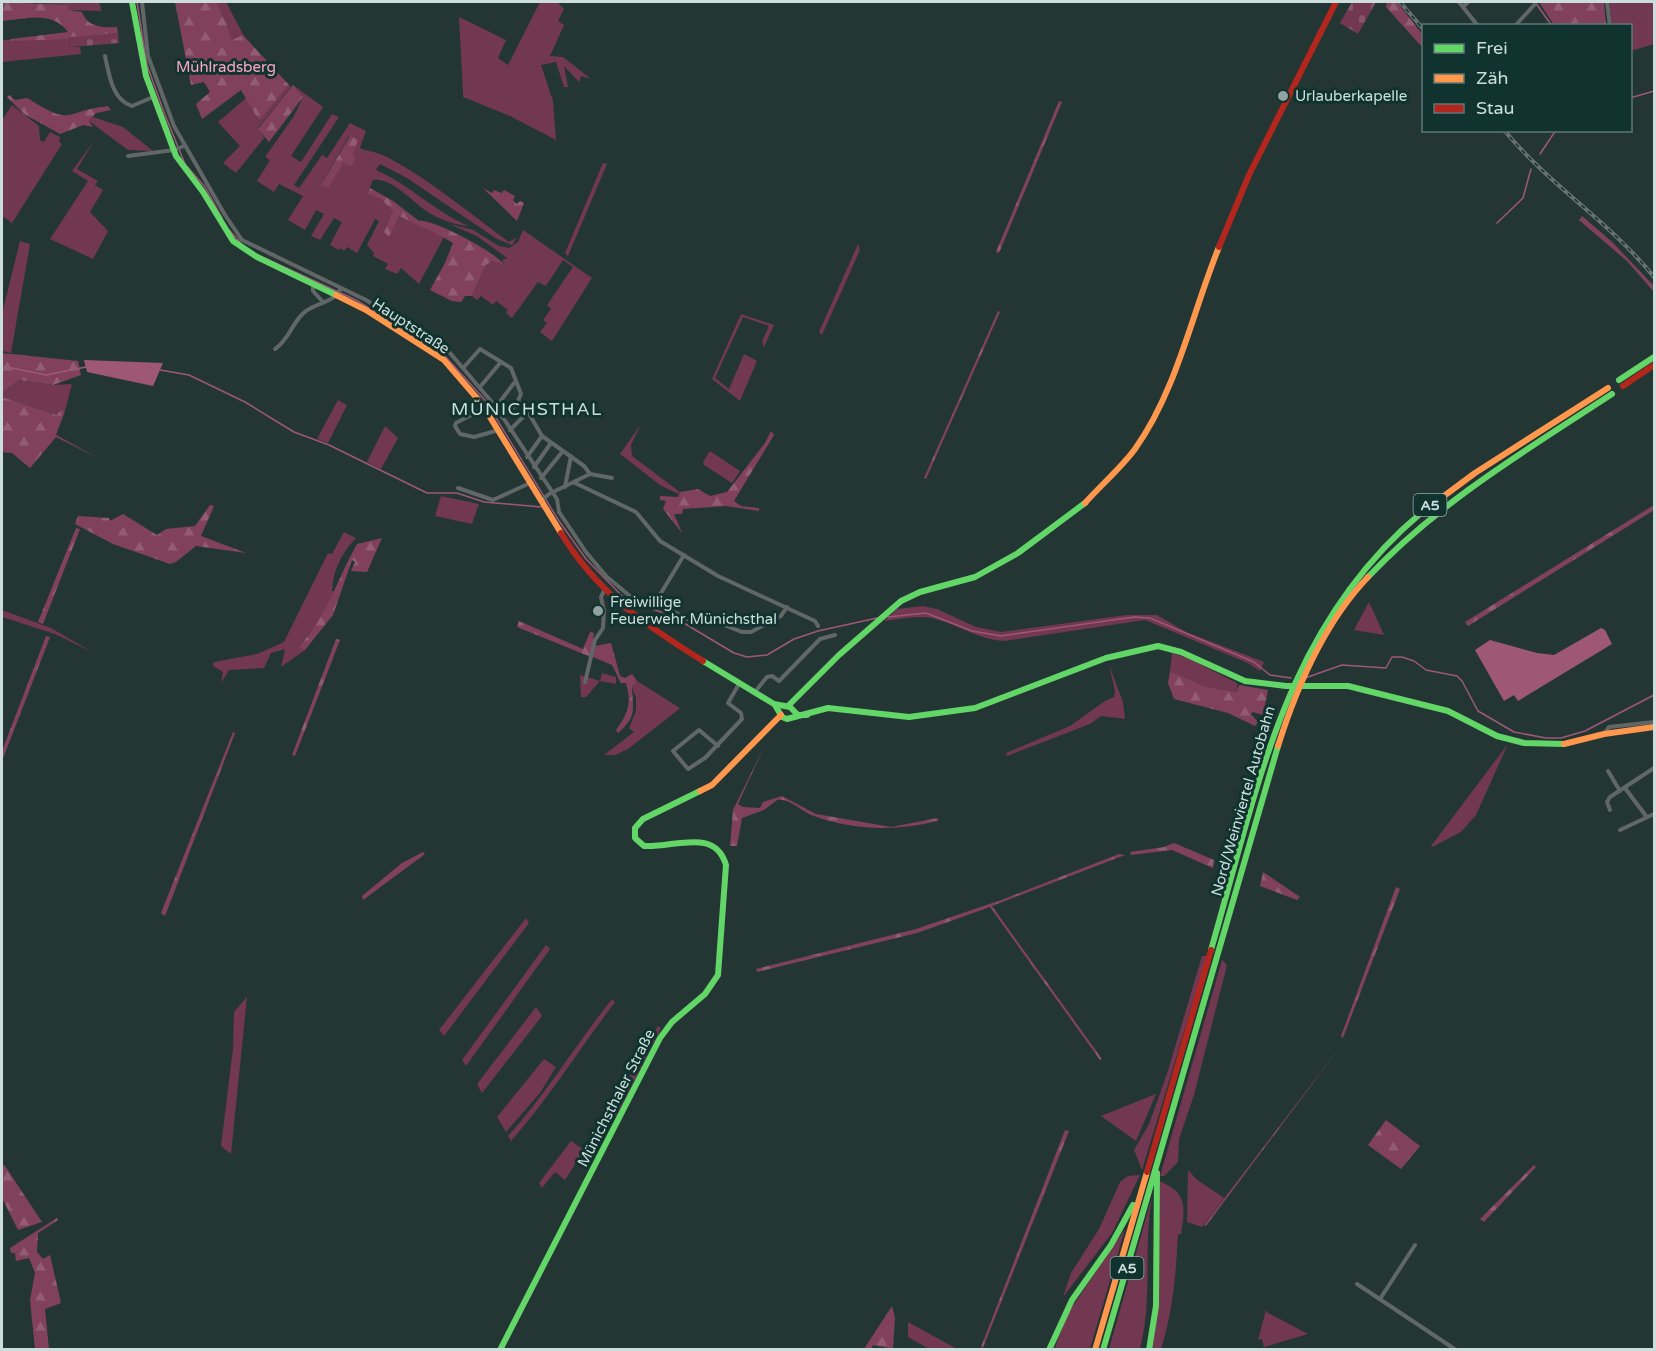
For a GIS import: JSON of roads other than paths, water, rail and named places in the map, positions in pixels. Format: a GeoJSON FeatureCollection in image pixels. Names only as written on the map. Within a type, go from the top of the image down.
{"type":"FeatureCollection","features":[{"type":"Feature","properties":{"kind":"main road","name":"Hauptstraße"},"geometry":{"type":"LineString","coordinates":[[132,2],[140,17],[144,68],[153,97],[175,150],[237,244],[250,254],[313,285],[339,293],[402,336],[455,365],[499,430],[573,553],[604,591],[652,629],[787,712],[807,715],[828,708],[909,717],[975,708],[1106,658],[1158,646],[1181,652],[1245,681],[1277,685],[1348,686],[1454,714],[1490,732],[1516,741],[1560,745],[1601,735]]}},
{"type":"Feature","properties":{"kind":"main road"},"geometry":{"type":"LineString","coordinates":[[787,712],[796,698],[884,615],[913,594],[975,577],[1033,543],[1084,504],[1139,443],[1167,389],[1213,262],[1250,175],[1336,2]]}},
{"type":"Feature","properties":{"kind":"main road"},"geometry":{"type":"LineString","coordinates":[[1654,357],[1621,383],[1654,365]]}},
{"type":"Feature","properties":{"kind":"main road","name":"Nord/Weinviertel Autobahn"},"geometry":{"type":"LineString","coordinates":[[1095,1350],[1140,1192],[1208,970],[1257,790],[1292,695],[1348,599],[1378,563],[1408,533],[1456,495],[1610,391],[1446,493],[1403,528],[1372,559],[1342,595],[1318,633],[1299,670],[1292,695],[1160,1154],[1103,1350]]}},
{"type":"Feature","properties":{"kind":"main road","name":"Münichsthaler Straße"},"geometry":{"type":"LineString","coordinates":[[500,1350],[662,1033],[705,994],[718,975],[726,865],[723,853],[715,845],[704,842],[644,846],[635,838],[635,828],[643,819],[711,785],[787,712]]}},
{"type":"Feature","properties":{"kind":"main road"},"geometry":{"type":"LineString","coordinates":[[1601,735],[1654,727]]}},
{"type":"Feature","properties":{"kind":"main road"},"geometry":{"type":"LineString","coordinates":[[1149,1350],[1157,1299],[1153,1213],[1160,1154]]}},
{"type":"Feature","properties":{"kind":"main road"},"geometry":{"type":"LineString","coordinates":[[1049,1350],[1072,1300],[1112,1245],[1140,1192]]}},
{"type":"Feature","properties":{"kind":"street"},"geometry":{"type":"LineString","coordinates":[[140,17],[142,2]]}},
{"type":"Feature","properties":{"kind":"street"},"geometry":{"type":"LineString","coordinates":[[1459,2],[1476,24]]}},
{"type":"Feature","properties":{"kind":"street"},"geometry":{"type":"LineString","coordinates":[[1463,7],[1468,2]]}},
{"type":"Feature","properties":{"kind":"street"},"geometry":{"type":"LineString","coordinates":[[1607,2],[1610,24]]}},
{"type":"Feature","properties":{"kind":"street"},"geometry":{"type":"LineString","coordinates":[[1517,24],[1535,3]]}},
{"type":"Feature","properties":{"kind":"street","name":"Hauptstraße"},"geometry":{"type":"LineString","coordinates":[[140,17],[148,56],[182,147],[242,240],[339,293]]}},
{"type":"Feature","properties":{"kind":"street"},"geometry":{"type":"LineString","coordinates":[[105,56],[114,88],[122,102],[132,106],[153,97]]}},
{"type":"Feature","properties":{"kind":"street"},"geometry":{"type":"LineString","coordinates":[[128,156],[175,150],[182,147]]}},
{"type":"Feature","properties":{"kind":"street"},"geometry":{"type":"LineString","coordinates":[[313,285],[313,291],[323,302]]}},
{"type":"Feature","properties":{"kind":"street"},"geometry":{"type":"LineString","coordinates":[[275,349],[286,340],[301,315],[339,293]]}},
{"type":"Feature","properties":{"kind":"street"},"geometry":{"type":"LineString","coordinates":[[464,367],[480,349],[511,368],[514,383],[521,394],[518,401],[502,417]]}},
{"type":"Feature","properties":{"kind":"street"},"geometry":{"type":"LineString","coordinates":[[480,387],[500,363]]}},
{"type":"Feature","properties":{"kind":"street","name":"Hauptstraße"},"geometry":{"type":"LineString","coordinates":[[455,365],[464,367],[496,407],[551,493],[564,520],[597,566],[627,594],[655,603],[692,621],[706,618],[742,633],[751,632],[781,616],[787,607]]}},
{"type":"Feature","properties":{"kind":"street"},"geometry":{"type":"LineString","coordinates":[[496,407],[514,383]]}},
{"type":"Feature","properties":{"kind":"street"},"geometry":{"type":"LineString","coordinates":[[518,401],[528,412],[542,435],[590,471],[590,474]]}},
{"type":"Feature","properties":{"kind":"street"},"geometry":{"type":"LineString","coordinates":[[485,408],[456,423],[455,426],[460,435],[474,437],[499,430]]}},
{"type":"Feature","properties":{"kind":"street"},"geometry":{"type":"LineString","coordinates":[[510,430],[528,412]]}},
{"type":"Feature","properties":{"kind":"street"},"geometry":{"type":"LineString","coordinates":[[527,457],[542,435]]}},
{"type":"Feature","properties":{"kind":"street"},"geometry":{"type":"LineString","coordinates":[[534,467],[551,443]]}},
{"type":"Feature","properties":{"kind":"street"},"geometry":{"type":"LineString","coordinates":[[541,478],[563,451]]}},
{"type":"Feature","properties":{"kind":"street"},"geometry":{"type":"LineString","coordinates":[[565,488],[571,456]]}},
{"type":"Feature","properties":{"kind":"street"},"geometry":{"type":"LineString","coordinates":[[544,503],[551,493],[590,474],[612,478]]}},
{"type":"Feature","properties":{"kind":"street"},"geometry":{"type":"LineString","coordinates":[[458,488],[493,500],[530,483]]}},
{"type":"Feature","properties":{"kind":"street"},"geometry":{"type":"LineString","coordinates":[[575,483],[636,512],[660,541],[730,582],[815,621],[818,626]]}},
{"type":"Feature","properties":{"kind":"street"},"geometry":{"type":"LineString","coordinates":[[655,603],[684,555]]}},
{"type":"Feature","properties":{"kind":"street"},"geometry":{"type":"LineString","coordinates":[[585,682],[594,643],[603,628],[604,611],[601,597],[604,591]]}},
{"type":"Feature","properties":{"kind":"street"},"geometry":{"type":"LineString","coordinates":[[754,693],[767,677],[772,676],[779,681],[820,639],[835,635]]}},
{"type":"Feature","properties":{"kind":"street"},"geometry":{"type":"LineString","coordinates":[[718,746],[699,730],[673,751],[688,769],[718,746],[742,719],[741,713],[728,703],[740,684]]}},
{"type":"Feature","properties":{"kind":"street"},"geometry":{"type":"LineString","coordinates":[[1601,735],[1609,727],[1654,722]]}},
{"type":"Feature","properties":{"kind":"street"},"geometry":{"type":"LineString","coordinates":[[1610,810],[1608,799],[1654,768]]}},
{"type":"Feature","properties":{"kind":"street"},"geometry":{"type":"LineString","coordinates":[[1608,771],[1620,790]]}},
{"type":"Feature","properties":{"kind":"street"},"geometry":{"type":"LineString","coordinates":[[1625,788],[1646,816]]}},
{"type":"Feature","properties":{"kind":"street"},"geometry":{"type":"LineString","coordinates":[[1620,830],[1654,814]]}},
{"type":"Feature","properties":{"kind":"street"},"geometry":{"type":"LineString","coordinates":[[1380,1299],[1414,1245]]}},
{"type":"Feature","properties":{"kind":"street"},"geometry":{"type":"LineString","coordinates":[[1357,1284],[1456,1350]]}},
{"type":"Feature","properties":{"kind":"waterway"},"geometry":{"type":"LineString","coordinates":[[137,2],[147,65],[165,115],[185,164],[205,187],[222,218]]}},
{"type":"Feature","properties":{"kind":"waterway"},"geometry":{"type":"LineString","coordinates":[[1535,2],[1551,24]]}},
{"type":"Feature","properties":{"kind":"waterway"},"geometry":{"type":"LineString","coordinates":[[1632,97],[1654,91]]}},
{"type":"Feature","properties":{"kind":"waterway"},"geometry":{"type":"LineString","coordinates":[[1540,154],[1555,132]]}},
{"type":"Feature","properties":{"kind":"waterway"},"geometry":{"type":"LineString","coordinates":[[1497,223],[1523,198],[1531,169]]}},
{"type":"Feature","properties":{"kind":"waterway"},"geometry":{"type":"LineString","coordinates":[[229,230],[240,242]]}},
{"type":"Feature","properties":{"kind":"waterway"},"geometry":{"type":"LineString","coordinates":[[258,255],[356,300],[444,355],[485,400],[559,521],[586,559],[625,599],[672,616],[734,653],[747,657],[767,655],[794,639],[818,631],[877,618]]}},
{"type":"Feature","properties":{"kind":"waterway"},"geometry":{"type":"LineString","coordinates":[[2,366],[46,375],[86,367]]}},
{"type":"Feature","properties":{"kind":"waterway"},"geometry":{"type":"LineString","coordinates":[[160,370],[189,375],[245,402],[294,432],[329,445],[427,493],[457,493],[484,502],[541,507]]}},
{"type":"Feature","properties":{"kind":"waterway"},"geometry":{"type":"LineString","coordinates":[[888,617],[926,613],[972,631],[1001,636],[1134,617],[1150,618],[1254,662],[1270,675],[1291,678]]}},
{"type":"Feature","properties":{"kind":"waterway"},"geometry":{"type":"LineString","coordinates":[[1305,678],[1342,665],[1386,668],[1392,657],[1402,657],[1414,661],[1426,670],[1457,676],[1478,711],[1514,732],[1546,738],[1561,738],[1585,731],[1654,695]]}},
{"type":"Feature","properties":{"kind":"railway"},"geometry":{"type":"LineString","coordinates":[[1400,2],[1422,28]]}},
{"type":"Feature","properties":{"kind":"railway"},"geometry":{"type":"LineString","coordinates":[[1506,132],[1540,168],[1637,257],[1654,277]]}},
{"type":"Feature","properties":{"kind":"place","name":"Urlauberkapelle"},"geometry":{"type":"Point","coordinates":[1283,96]}},
{"type":"Feature","properties":{"kind":"place","name":"Freiwillige Feuerwehr Münichsthal"},"geometry":{"type":"Point","coordinates":[598,611]}},
{"type":"Feature","properties":{"kind":"district","name":"MÜNICHSTHAL"},"geometry":{"type":"Point","coordinates":[527,409]}},
{"type":"Feature","properties":{"kind":"park label","name":"Mühlradsberg"},"geometry":{"type":"Point","coordinates":[226,67]}}]}
